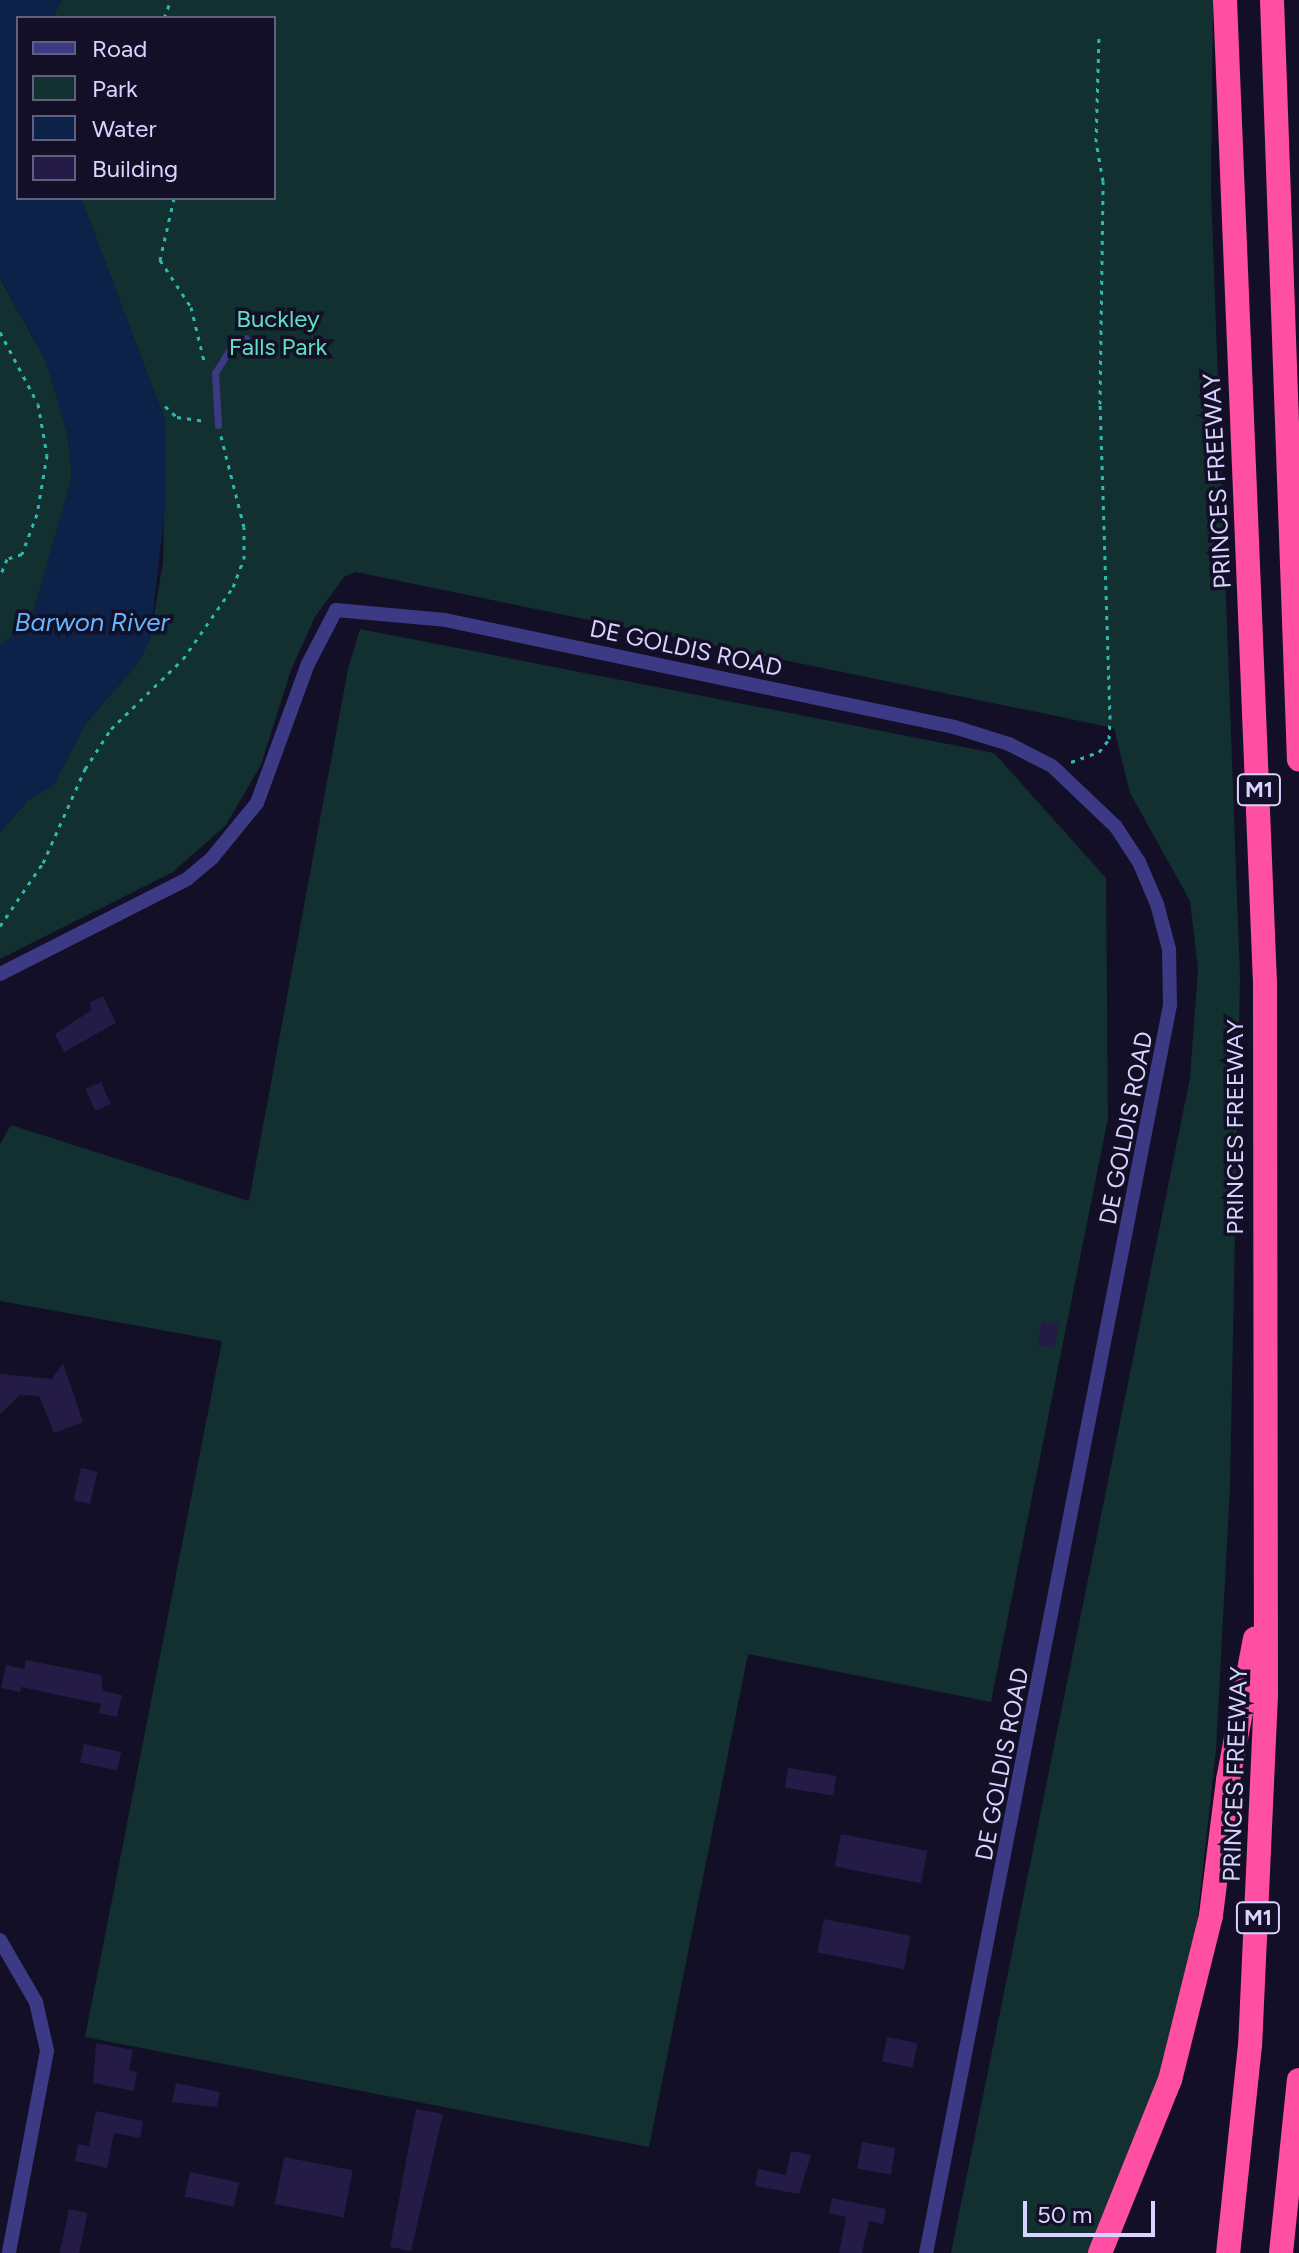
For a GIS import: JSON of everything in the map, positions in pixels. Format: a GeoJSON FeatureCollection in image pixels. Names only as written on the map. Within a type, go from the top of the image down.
{"type":"FeatureCollection","features":[{"type":"Feature","properties":{"kind":"highway","name":"PRINCES FREEWAY"},"geometry":{"type":"LineString","coordinates":[[1225,0],[1265,985],[1266,1582],[1261,1875],[1239,2174],[1228,2253]]}},
{"type":"Feature","properties":{"kind":"highway","name":"M1"},"geometry":{"type":"LineString","coordinates":[[1272,0],[1299,760]]}},
{"type":"Feature","properties":{"kind":"highway"},"geometry":{"type":"LineString","coordinates":[[1100,2253],[1174,2065],[1211,1915],[1228,1780],[1266,1582]]}},
{"type":"Feature","properties":{"kind":"highway"},"geometry":{"type":"LineString","coordinates":[[1281,2253],[1299,2080]]}},
{"type":"Feature","properties":{"kind":"street","name":"DE GOLDIS ROAD"},"geometry":{"type":"LineString","coordinates":[[0,974],[176,885],[212,858],[257,803],[307,666],[336,610],[445,620],[954,727],[1009,744],[1052,766],[1116,827],[1139,862],[1169,949],[1170,1005],[926,2253]]}},
{"type":"Feature","properties":{"kind":"street"},"geometry":{"type":"LineString","coordinates":[[0,1940],[36,2002],[47,2051],[9,2253]]}},
{"type":"Feature","properties":{"kind":"lane"},"geometry":{"type":"LineString","coordinates":[[218,425],[215,373],[230,349],[246,338]]}},
{"type":"Feature","properties":{"kind":"path"},"geometry":{"type":"LineString","coordinates":[[1052,766],[1099,752],[1109,739],[1100,404],[1103,181],[1096,142],[1099,35]]}},
{"type":"Feature","properties":{"kind":"path"},"geometry":{"type":"LineString","coordinates":[[174,200],[160,260],[184,293],[205,367],[215,373]]}},
{"type":"Feature","properties":{"kind":"path"},"geometry":{"type":"LineString","coordinates":[[0,332],[38,404],[47,455],[37,514],[22,554],[7,559],[0,576]]}},
{"type":"Feature","properties":{"kind":"path"},"geometry":{"type":"LineString","coordinates":[[0,926],[37,874],[85,769],[111,729],[183,659],[233,587],[244,559],[244,527],[218,425],[177,417],[165,406]]}},
{"type":"Feature","properties":{"kind":"green space","name":"Buckley Falls Park"},"geometry":{"type":"Polygon","coordinates":[[[62,0],[1213,0],[1211,190],[1240,978],[1230,1487],[1216,1751],[1195,1940],[1157,2088],[1091,2253],[951,2253],[1190,1078],[1198,969],[1190,901],[1130,793],[1114,728],[356,572],[344,577],[315,617],[291,670],[261,765],[226,825],[173,872],[0,959],[0,832],[29,799],[53,785],[86,723],[138,663],[150,639],[163,562],[166,423],[82,200],[276,200],[276,16],[53,16],[62,0]]]}},
{"type":"Feature","properties":{"kind":"green space"},"geometry":{"type":"Polygon","coordinates":[[[0,278],[46,361],[68,436],[72,477],[31,620],[0,646],[0,278]]]}},
{"type":"Feature","properties":{"kind":"green space"},"geometry":{"type":"Polygon","coordinates":[[[360,629],[994,753],[1106,878],[1108,1118],[991,1702],[748,1654],[649,2147],[85,2037],[222,1341],[0,1301],[0,1144],[11,1125],[249,1201],[348,669],[360,629]]]}},
{"type":"Feature","properties":{"kind":"water","name":"Barwon River"},"geometry":{"type":"Polygon","coordinates":[[[0,0],[62,0],[53,16],[16,16],[16,200],[82,200],[166,423],[166,500],[150,639],[138,663],[86,723],[53,786],[29,799],[0,832],[0,646],[31,620],[72,477],[68,436],[46,361],[0,277],[0,0]]]}},
{"type":"Feature","properties":{"kind":"building"},"geometry":{"type":"Polygon","coordinates":[[[103,996],[116,1023],[64,1052],[55,1034],[92,1010],[89,1003],[103,996]]]}},
{"type":"Feature","properties":{"kind":"building"},"geometry":{"type":"Polygon","coordinates":[[[101,1082],[111,1104],[95,1111],[85,1089],[101,1082]]]}},
{"type":"Feature","properties":{"kind":"building"},"geometry":{"type":"Polygon","coordinates":[[[1042,1321],[1059,1324],[1055,1348],[1038,1345],[1042,1321]]]}},
{"type":"Feature","properties":{"kind":"building"},"geometry":{"type":"Polygon","coordinates":[[[63,1363],[83,1422],[54,1433],[39,1396],[20,1395],[0,1414],[0,1374],[52,1379],[63,1363]]]}},
{"type":"Feature","properties":{"kind":"building"},"geometry":{"type":"Polygon","coordinates":[[[81,1468],[98,1472],[90,1504],[74,1500],[81,1468]]]}},
{"type":"Feature","properties":{"kind":"building"},"geometry":{"type":"Polygon","coordinates":[[[26,1660],[101,1675],[103,1691],[122,1695],[117,1717],[99,1713],[101,1704],[21,1687],[20,1692],[1,1688],[6,1665],[24,1669],[26,1660]]]}},
{"type":"Feature","properties":{"kind":"building"},"geometry":{"type":"Polygon","coordinates":[[[84,1744],[121,1752],[117,1770],[80,1763],[84,1744]]]}},
{"type":"Feature","properties":{"kind":"building"},"geometry":{"type":"Polygon","coordinates":[[[788,1768],[836,1776],[833,1795],[785,1788],[788,1768]]]}},
{"type":"Feature","properties":{"kind":"building"},"geometry":{"type":"Polygon","coordinates":[[[841,1834],[927,1851],[921,1883],[835,1866],[841,1834]]]}},
{"type":"Feature","properties":{"kind":"building"},"geometry":{"type":"Polygon","coordinates":[[[824,1919],[910,1936],[904,1969],[818,1952],[824,1919]]]}},
{"type":"Feature","properties":{"kind":"building"},"geometry":{"type":"Polygon","coordinates":[[[887,2037],[917,2043],[913,2067],[882,2062],[887,2037]]]}},
{"type":"Feature","properties":{"kind":"building"},"geometry":{"type":"Polygon","coordinates":[[[96,2043],[133,2050],[129,2070],[137,2072],[134,2091],[93,2083],[96,2043]]]}},
{"type":"Feature","properties":{"kind":"building"},"geometry":{"type":"Polygon","coordinates":[[[176,2083],[220,2092],[217,2107],[172,2102],[176,2083]]]}},
{"type":"Feature","properties":{"kind":"building"},"geometry":{"type":"Polygon","coordinates":[[[416,2109],[443,2114],[411,2251],[390,2247],[416,2109]]]}},
{"type":"Feature","properties":{"kind":"building"},"geometry":{"type":"Polygon","coordinates":[[[96,2111],[143,2121],[140,2138],[114,2133],[107,2168],[75,2161],[78,2144],[89,2146],[96,2111]]]}},
{"type":"Feature","properties":{"kind":"building"},"geometry":{"type":"Polygon","coordinates":[[[862,2142],[895,2148],[891,2174],[857,2169],[862,2142]]]}},
{"type":"Feature","properties":{"kind":"building"},"geometry":{"type":"Polygon","coordinates":[[[791,2151],[811,2155],[799,2194],[755,2186],[758,2169],[786,2175],[791,2151]]]}},
{"type":"Feature","properties":{"kind":"building"},"geometry":{"type":"Polygon","coordinates":[[[284,2157],[353,2170],[344,2217],[275,2204],[284,2157]]]}},
{"type":"Feature","properties":{"kind":"building"},"geometry":{"type":"Polygon","coordinates":[[[190,2172],[239,2182],[234,2207],[185,2196],[190,2172]]]}},
{"type":"Feature","properties":{"kind":"building"},"geometry":{"type":"Polygon","coordinates":[[[832,2198],[886,2209],[883,2224],[869,2221],[862,2253],[839,2253],[846,2217],[829,2213],[832,2198]]]}},
{"type":"Feature","properties":{"kind":"building"},"geometry":{"type":"Polygon","coordinates":[[[69,2209],[88,2213],[79,2253],[60,2253],[69,2209]]]}}]}
